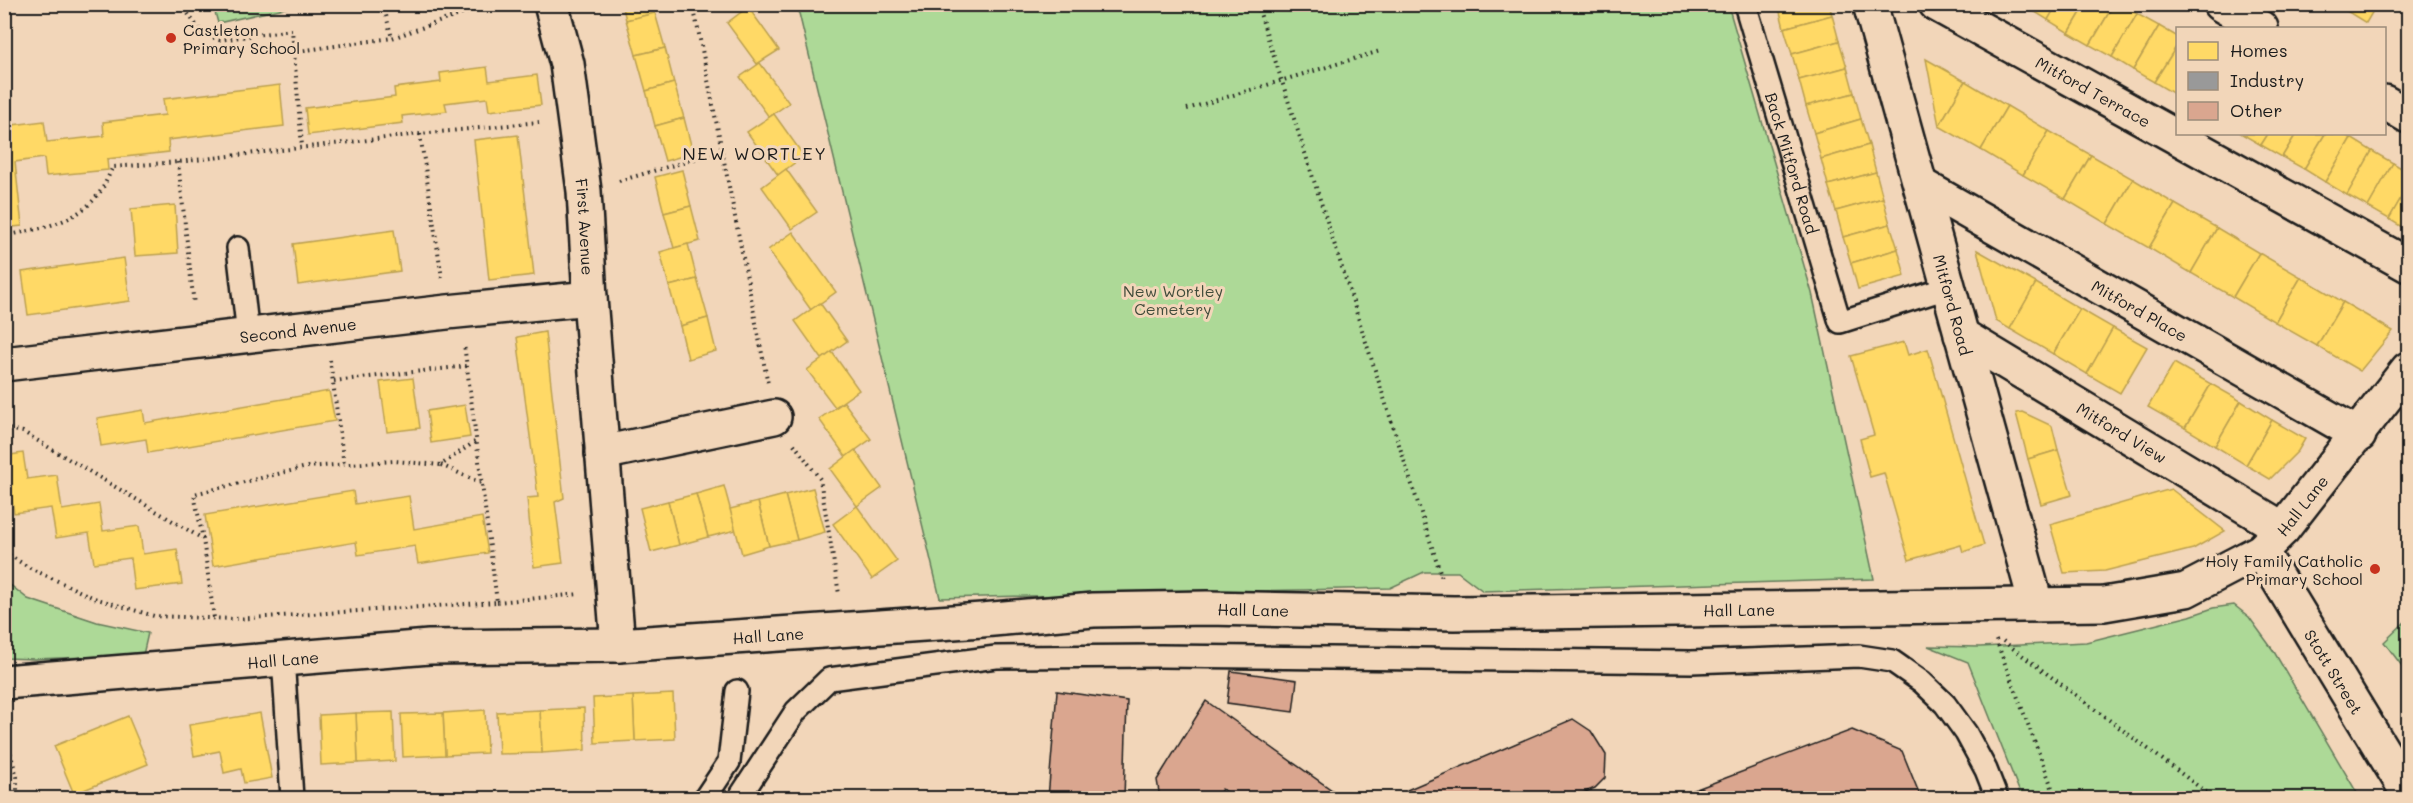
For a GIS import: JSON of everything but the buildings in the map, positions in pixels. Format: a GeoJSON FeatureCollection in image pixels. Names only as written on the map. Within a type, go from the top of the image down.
{"type":"FeatureCollection","features":[{"type":"Feature","properties":{"kind":"street","name":"First Avenue"},"geometry":{"type":"LineString","coordinates":[[551,4],[567,64],[584,191],[590,298],[618,645]]}},
{"type":"Feature","properties":{"kind":"street","name":"Mitford Road"},"geometry":{"type":"LineString","coordinates":[[1870,4],[2036,604]]}},
{"type":"Feature","properties":{"kind":"street","name":"Mitford Terrace"},"geometry":{"type":"LineString","coordinates":[[1936,4],[2409,265]]}},
{"type":"Feature","properties":{"kind":"street"},"geometry":{"type":"LineString","coordinates":[[2220,4],[2259,27]]}},
{"type":"Feature","properties":{"kind":"street"},"geometry":{"type":"LineString","coordinates":[[2386,103],[2409,116]]}},
{"type":"Feature","properties":{"kind":"street","name":"Mitford Place"},"geometry":{"type":"LineString","coordinates":[[1921,185],[2359,435]]}},
{"type":"Feature","properties":{"kind":"street","name":"Second Avenue"},"geometry":{"type":"LineString","coordinates":[[4,364],[454,311],[590,298]]}},
{"type":"Feature","properties":{"kind":"street","name":"Mitford View"},"geometry":{"type":"LineString","coordinates":[[1962,335],[2272,540]]}},
{"type":"Feature","properties":{"kind":"street","name":"Hall Lane"},"geometry":{"type":"LineString","coordinates":[[4,682],[283,657],[429,647],[618,645],[1093,610],[1207,608],[1454,613],[2104,604],[2186,590],[2272,540],[2359,435],[2409,369]]}},
{"type":"Feature","properties":{"kind":"street"},"geometry":{"type":"LineString","coordinates":[[602,453],[774,417]]}},
{"type":"Feature","properties":{"kind":"street","name":"Stott Street"},"geometry":{"type":"LineString","coordinates":[[2272,540],[2409,794]]}},
{"type":"Feature","properties":{"kind":"lane","name":"Back Mitford Road"},"geometry":{"type":"LineString","coordinates":[[1745,4],[1840,322],[1947,288]]}},
{"type":"Feature","properties":{"kind":"lane"},"geometry":{"type":"LineString","coordinates":[[238,248],[248,335]]}},
{"type":"Feature","properties":{"kind":"lane"},"geometry":{"type":"LineString","coordinates":[[739,798],[796,711],[829,679],[996,657],[1161,656],[1691,662],[1859,656],[1892,661],[1922,682],[1945,704],[1966,733],[1986,770],[1997,798]]}},
{"type":"Feature","properties":{"kind":"lane"},"geometry":{"type":"LineString","coordinates":[[283,657],[292,798]]}},
{"type":"Feature","properties":{"kind":"lane"},"geometry":{"type":"LineString","coordinates":[[705,798],[729,762],[737,691]]}},
{"type":"Feature","properties":{"kind":"path"},"geometry":{"type":"LineString","coordinates":[[181,4],[202,33],[219,40],[292,30],[292,51],[302,146]]}},
{"type":"Feature","properties":{"kind":"path"},"geometry":{"type":"LineString","coordinates":[[383,4],[392,38]]}},
{"type":"Feature","properties":{"kind":"path"},"geometry":{"type":"LineString","coordinates":[[292,51],[392,38],[491,4]]}},
{"type":"Feature","properties":{"kind":"path"},"geometry":{"type":"LineString","coordinates":[[693,4],[774,417],[820,479],[845,629]]}},
{"type":"Feature","properties":{"kind":"path"},"geometry":{"type":"LineString","coordinates":[[1257,4],[1454,613]]}},
{"type":"Feature","properties":{"kind":"path"},"geometry":{"type":"LineString","coordinates":[[1187,109],[1380,51]]}},
{"type":"Feature","properties":{"kind":"path"},"geometry":{"type":"LineString","coordinates":[[4,236],[50,226],[80,213],[98,195],[113,167],[178,162],[302,146],[575,118]]}},
{"type":"Feature","properties":{"kind":"path"},"geometry":{"type":"LineString","coordinates":[[420,134],[454,311],[467,366],[497,602]]}},
{"type":"Feature","properties":{"kind":"path"},"geometry":{"type":"LineString","coordinates":[[584,191],[722,152]]}},
{"type":"Feature","properties":{"kind":"path"},"geometry":{"type":"LineString","coordinates":[[178,162],[198,342]]}},
{"type":"Feature","properties":{"kind":"path"},"geometry":{"type":"LineString","coordinates":[[324,326],[334,381],[344,465]]}},
{"type":"Feature","properties":{"kind":"path"},"geometry":{"type":"LineString","coordinates":[[334,381],[467,366]]}},
{"type":"Feature","properties":{"kind":"path"},"geometry":{"type":"LineString","coordinates":[[4,428],[23,432],[203,539]]}},
{"type":"Feature","properties":{"kind":"path"},"geometry":{"type":"LineString","coordinates":[[441,465],[476,441]]}},
{"type":"Feature","properties":{"kind":"path"},"geometry":{"type":"LineString","coordinates":[[214,618],[194,494],[307,467],[394,461],[441,465],[481,483]]}},
{"type":"Feature","properties":{"kind":"path"},"geometry":{"type":"LineString","coordinates":[[4,552],[30,568],[94,598],[154,616],[235,619],[497,602],[612,591]]}},
{"type":"Feature","properties":{"kind":"path"},"geometry":{"type":"LineString","coordinates":[[2056,798],[1995,636],[2214,798]]}},
{"type":"Feature","properties":{"kind":"path"},"geometry":{"type":"LineString","coordinates":[[4,730],[17,777],[17,798]]}},
{"type":"Feature","properties":{"kind":"green space"},"geometry":{"type":"Polygon","coordinates":[[[213,4],[298,5],[218,23],[213,4]]]}},
{"type":"Feature","properties":{"kind":"green space","name":"New Wortley Cemetery"},"geometry":{"type":"Polygon","coordinates":[[[797,5],[1728,5],[1812,293],[1874,579],[1483,591],[1458,572],[1424,572],[1390,588],[940,598],[797,5]]]}},
{"type":"Feature","properties":{"kind":"green space"},"geometry":{"type":"Polygon","coordinates":[[[4,580],[28,599],[97,622],[148,633],[143,655],[5,658],[4,580]]]}},
{"type":"Feature","properties":{"kind":"green space"},"geometry":{"type":"Polygon","coordinates":[[[2234,605],[2249,617],[2273,650],[2360,798],[2022,798],[1968,662],[1928,646],[1980,647],[2086,642],[2213,608],[2234,605]]]}},
{"type":"Feature","properties":{"kind":"green space"},"geometry":{"type":"Polygon","coordinates":[[[2408,619],[2408,674],[2384,642],[2408,619]]]}},
{"type":"Feature","properties":{"kind":"place","name":"Castleton Primary School"},"geometry":{"type":"Point","coordinates":[171,38]}},
{"type":"Feature","properties":{"kind":"place","name":"Holy Family Catholic Primary School"},"geometry":{"type":"Point","coordinates":[2375,569]}},
{"type":"Feature","properties":{"kind":"district","name":"NEW WORTLEY"},"geometry":{"type":"Point","coordinates":[755,153]}}]}
